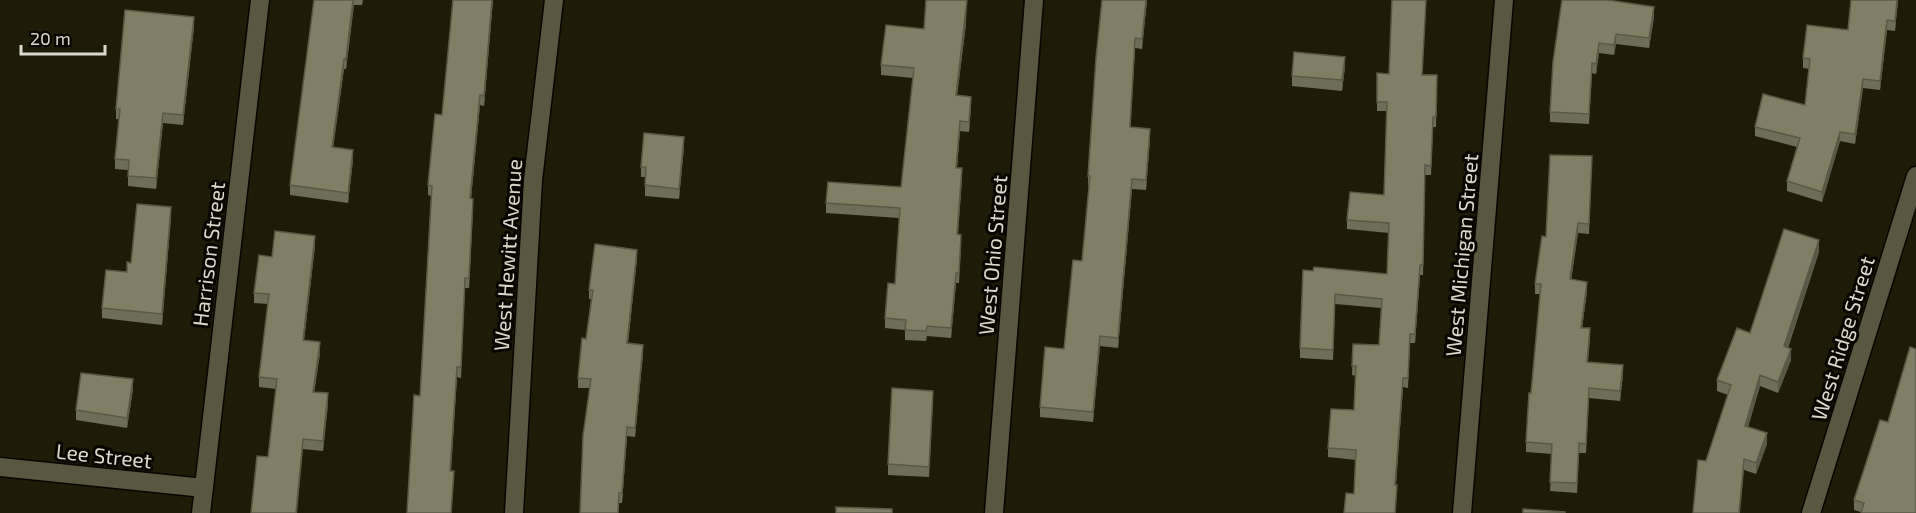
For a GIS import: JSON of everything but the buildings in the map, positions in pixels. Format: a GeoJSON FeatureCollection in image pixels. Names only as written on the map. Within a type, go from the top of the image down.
{"type":"FeatureCollection","features":[{"type":"Feature","properties":{"kind":"street","name":"Harrison Street"},"geometry":{"type":"LineString","coordinates":[[201,513],[260,0]]}},
{"type":"Feature","properties":{"kind":"street","name":"West Hewitt Avenue"},"geometry":{"type":"LineString","coordinates":[[514,513],[533,180],[554,0]]}},
{"type":"Feature","properties":{"kind":"street","name":"West Ohio Street"},"geometry":{"type":"LineString","coordinates":[[994,513],[1034,0]]}},
{"type":"Feature","properties":{"kind":"street","name":"West Michigan Street"},"geometry":{"type":"LineString","coordinates":[[1462,513],[1504,0]]}},
{"type":"Feature","properties":{"kind":"street","name":"West Ridge Street"},"geometry":{"type":"LineString","coordinates":[[1810,513],[1916,176]]}},
{"type":"Feature","properties":{"kind":"street","name":"Lee Street"},"geometry":{"type":"LineString","coordinates":[[0,467],[204,488]]}}]}
